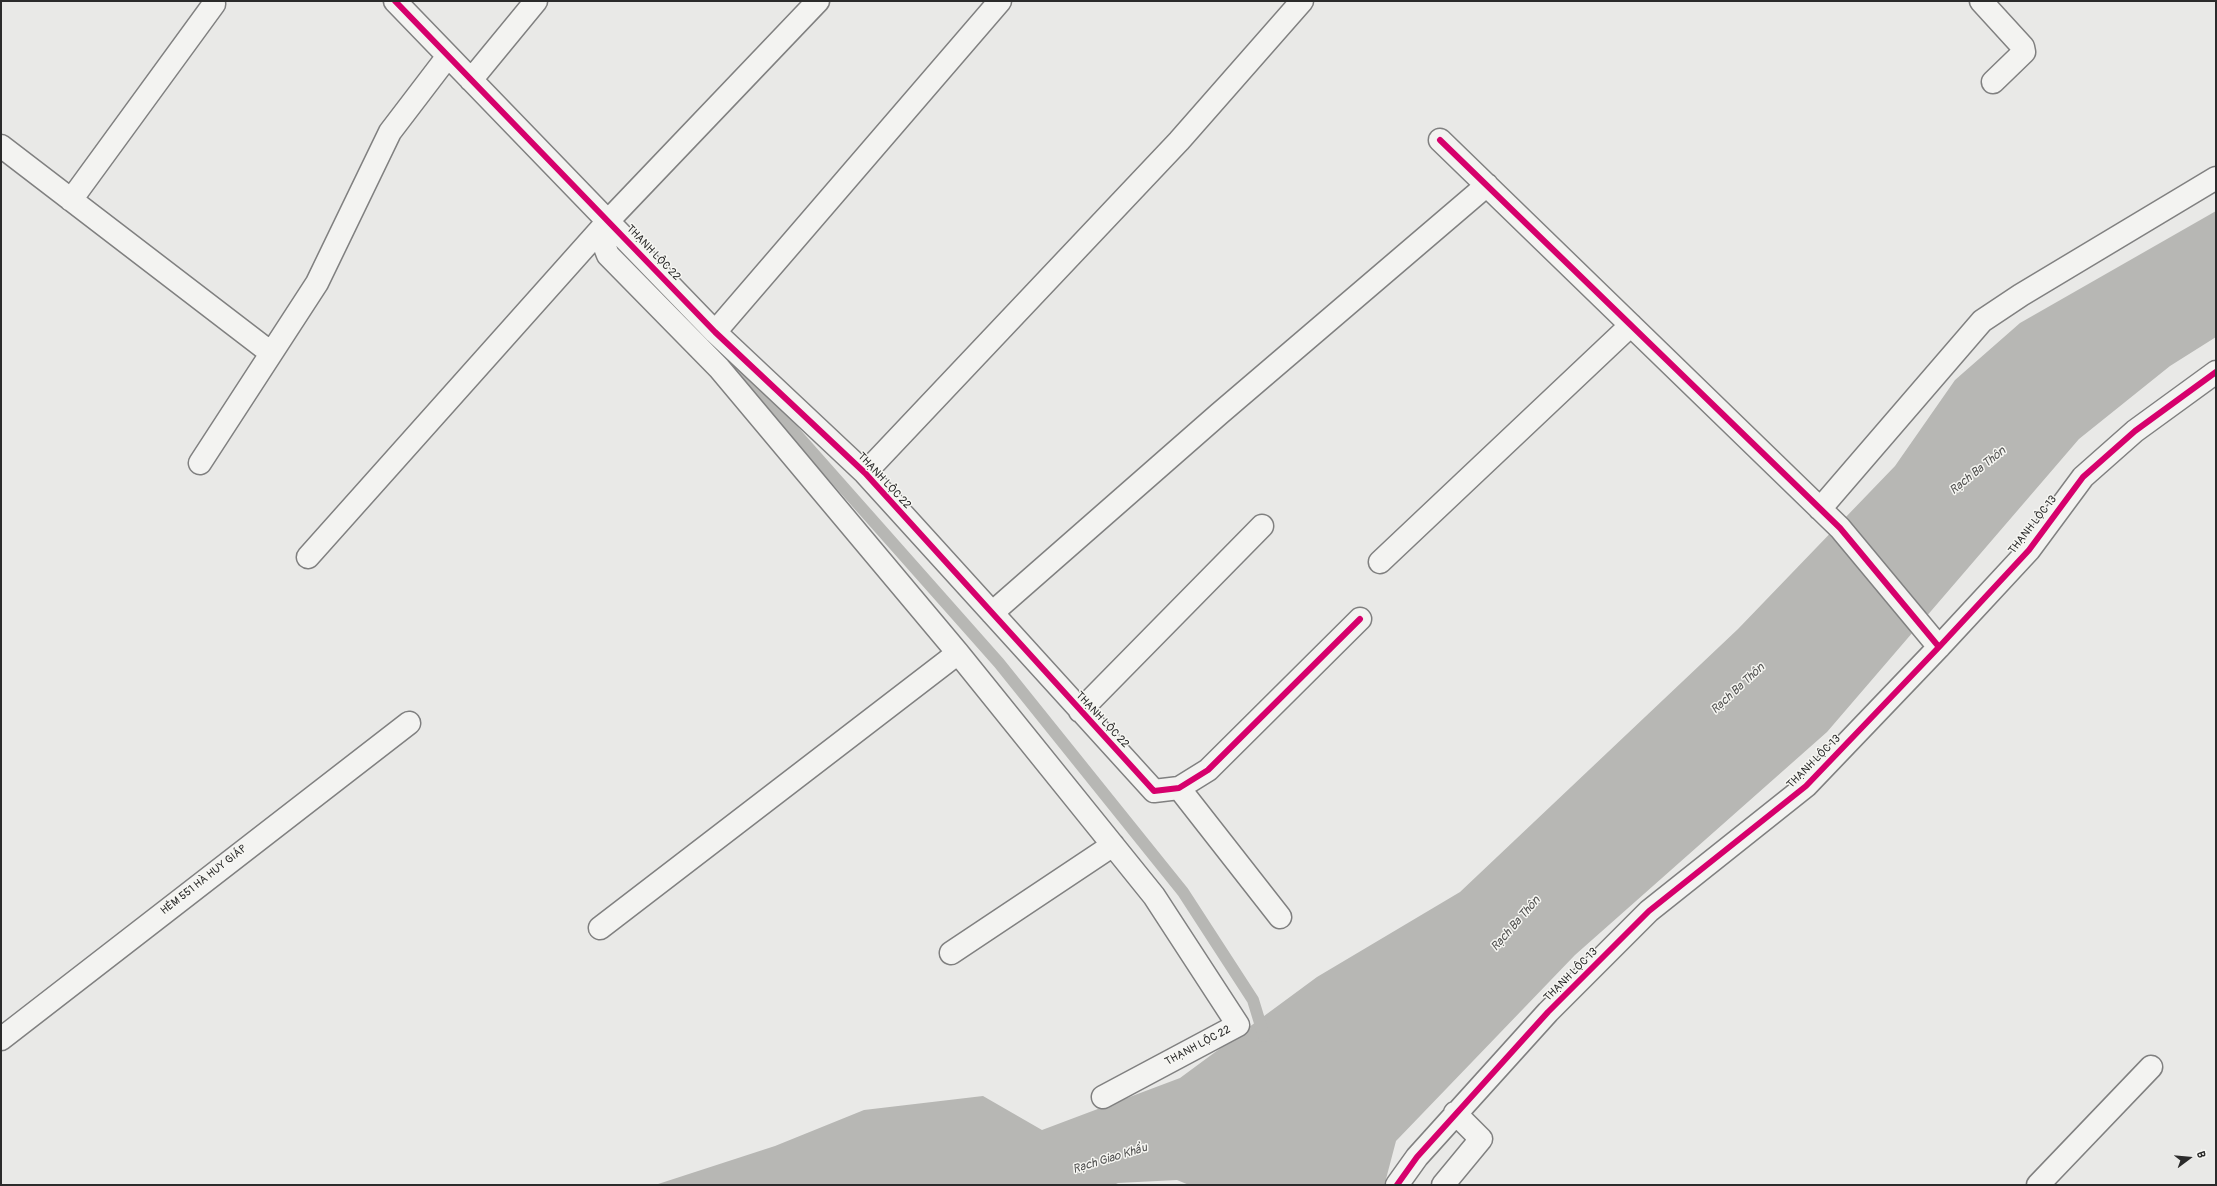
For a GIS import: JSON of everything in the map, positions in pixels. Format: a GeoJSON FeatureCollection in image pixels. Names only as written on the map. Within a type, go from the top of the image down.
{"type":"FeatureCollection","features":[{"type":"Feature","properties":{"kind":"street","name":"THẠNH LỘC 22"},"geometry":{"type":"LineString","coordinates":[[395,1],[471,80],[603,226],[865,474],[1154,791],[1179,788],[1208,770],[1360,619]]}},
{"type":"Feature","properties":{"kind":"street"},"geometry":{"type":"LineString","coordinates":[[471,80],[536,1]]}},
{"type":"Feature","properties":{"kind":"street"},"geometry":{"type":"LineString","coordinates":[[308,556],[603,226],[818,1]]}},
{"type":"Feature","properties":{"kind":"street"},"geometry":{"type":"LineString","coordinates":[[715,332],[1000,1]]}},
{"type":"Feature","properties":{"kind":"street"},"geometry":{"type":"LineString","coordinates":[[865,474],[1179,141],[1302,1]]}},
{"type":"Feature","properties":{"kind":"street"},"geometry":{"type":"LineString","coordinates":[[1981,1],[2023,47],[2024,52],[1994,82]]}},
{"type":"Feature","properties":{"kind":"street"},"geometry":{"type":"LineString","coordinates":[[70,200],[214,4]]}},
{"type":"Feature","properties":{"kind":"street"},"geometry":{"type":"LineString","coordinates":[[200,463],[317,283],[390,132],[448,56]]}},
{"type":"Feature","properties":{"kind":"street"},"geometry":{"type":"LineString","coordinates":[[1440,140],[1840,528],[1934,640]]}},
{"type":"Feature","properties":{"kind":"street"},"geometry":{"type":"LineString","coordinates":[[1,146],[272,353]]}},
{"type":"Feature","properties":{"kind":"street"},"geometry":{"type":"LineString","coordinates":[[1820,509],[1982,321],[2021,295],[2216,178]]}},
{"type":"Feature","properties":{"kind":"street"},"geometry":{"type":"LineString","coordinates":[[992,613],[1225,409],[1487,185]]}},
{"type":"Feature","properties":{"kind":"street","name":"THẠNH LỘC 22"},"geometry":{"type":"LineString","coordinates":[[603,226],[608,255],[719,368],[958,653],[1154,896],[1238,1025],[1103,1097]]}},
{"type":"Feature","properties":{"kind":"street"},"geometry":{"type":"LineString","coordinates":[[1380,562],[1631,325]]}},
{"type":"Feature","properties":{"kind":"street","name":"THẠNH LỘC 13"},"geometry":{"type":"LineString","coordinates":[[1397,1185],[1417,1157],[1455,1113],[1548,1012],[1649,911],[1806,786],[1934,640],[2028,550],[2083,477],[2135,431],[2216,372]]}},
{"type":"Feature","properties":{"kind":"street"},"geometry":{"type":"LineString","coordinates":[[1080,711],[1262,526]]}},
{"type":"Feature","properties":{"kind":"street"},"geometry":{"type":"LineString","coordinates":[[600,928],[958,653]]}},
{"type":"Feature","properties":{"kind":"street","name":"HẺM 551 HÀ HUY GIÁP"},"geometry":{"type":"LineString","coordinates":[[1,1039],[409,723]]}},
{"type":"Feature","properties":{"kind":"street"},"geometry":{"type":"LineString","coordinates":[[1179,788],[1280,917]]}},
{"type":"Feature","properties":{"kind":"street"},"geometry":{"type":"LineString","coordinates":[[952,953],[1113,845]]}},
{"type":"Feature","properties":{"kind":"street"},"geometry":{"type":"LineString","coordinates":[[2038,1185],[2151,1067]]}},
{"type":"Feature","properties":{"kind":"street"},"geometry":{"type":"LineString","coordinates":[[1443,1185],[1481,1140],[1455,1113]]}},
{"type":"Feature","properties":{"kind":"water"},"geometry":{"type":"Polygon","coordinates":[[[2216,211],[2216,337],[2170,366],[2079,439],[1827,732],[1575,955],[1396,1141],[1386,1179],[1388,1185],[1189,1185],[1177,1180],[1118,1183],[1114,1185],[655,1185],[775,1146],[864,1110],[983,1096],[1042,1130],[1180,1078],[1317,977],[1460,892],[1738,629],[1895,466],[1955,380],[2020,323],[2216,211]]]}},
{"type":"Feature","properties":{"kind":"waterway"},"geometry":{"type":"LineString","coordinates":[[709,340],[759,392],[999,663],[1183,892],[1253,1000],[1264,1036]]}},
{"type":"Feature","properties":{"kind":"cycle path"},"geometry":{"type":"LineString","coordinates":[[395,1],[715,332],[865,473],[1154,791],[1179,788],[1208,770],[1360,619]]}},
{"type":"Feature","properties":{"kind":"cycle path"},"geometry":{"type":"LineString","coordinates":[[1440,140],[1840,528],[1939,647]]}},
{"type":"Feature","properties":{"kind":"cycle path"},"geometry":{"type":"LineString","coordinates":[[1397,1185],[1417,1157],[1548,1012],[1649,911],[1806,786],[1939,647],[2029,550],[2083,477],[2135,431],[2216,372]]}},
{"type":"Feature","properties":{"kind":"water label","name":"Rạch Ba Thôn"},"geometry":{"type":"Point","coordinates":[1978,471]}},
{"type":"Feature","properties":{"kind":"water label","name":"Rạch Ba Thôn"},"geometry":{"type":"Point","coordinates":[1738,689]}},
{"type":"Feature","properties":{"kind":"water label","name":"Rạch Ba Thôn"},"geometry":{"type":"Point","coordinates":[1516,924]}},
{"type":"Feature","properties":{"kind":"water label","name":"Rạch Giao Khẩu"},"geometry":{"type":"Point","coordinates":[1110,1159]}}]}
